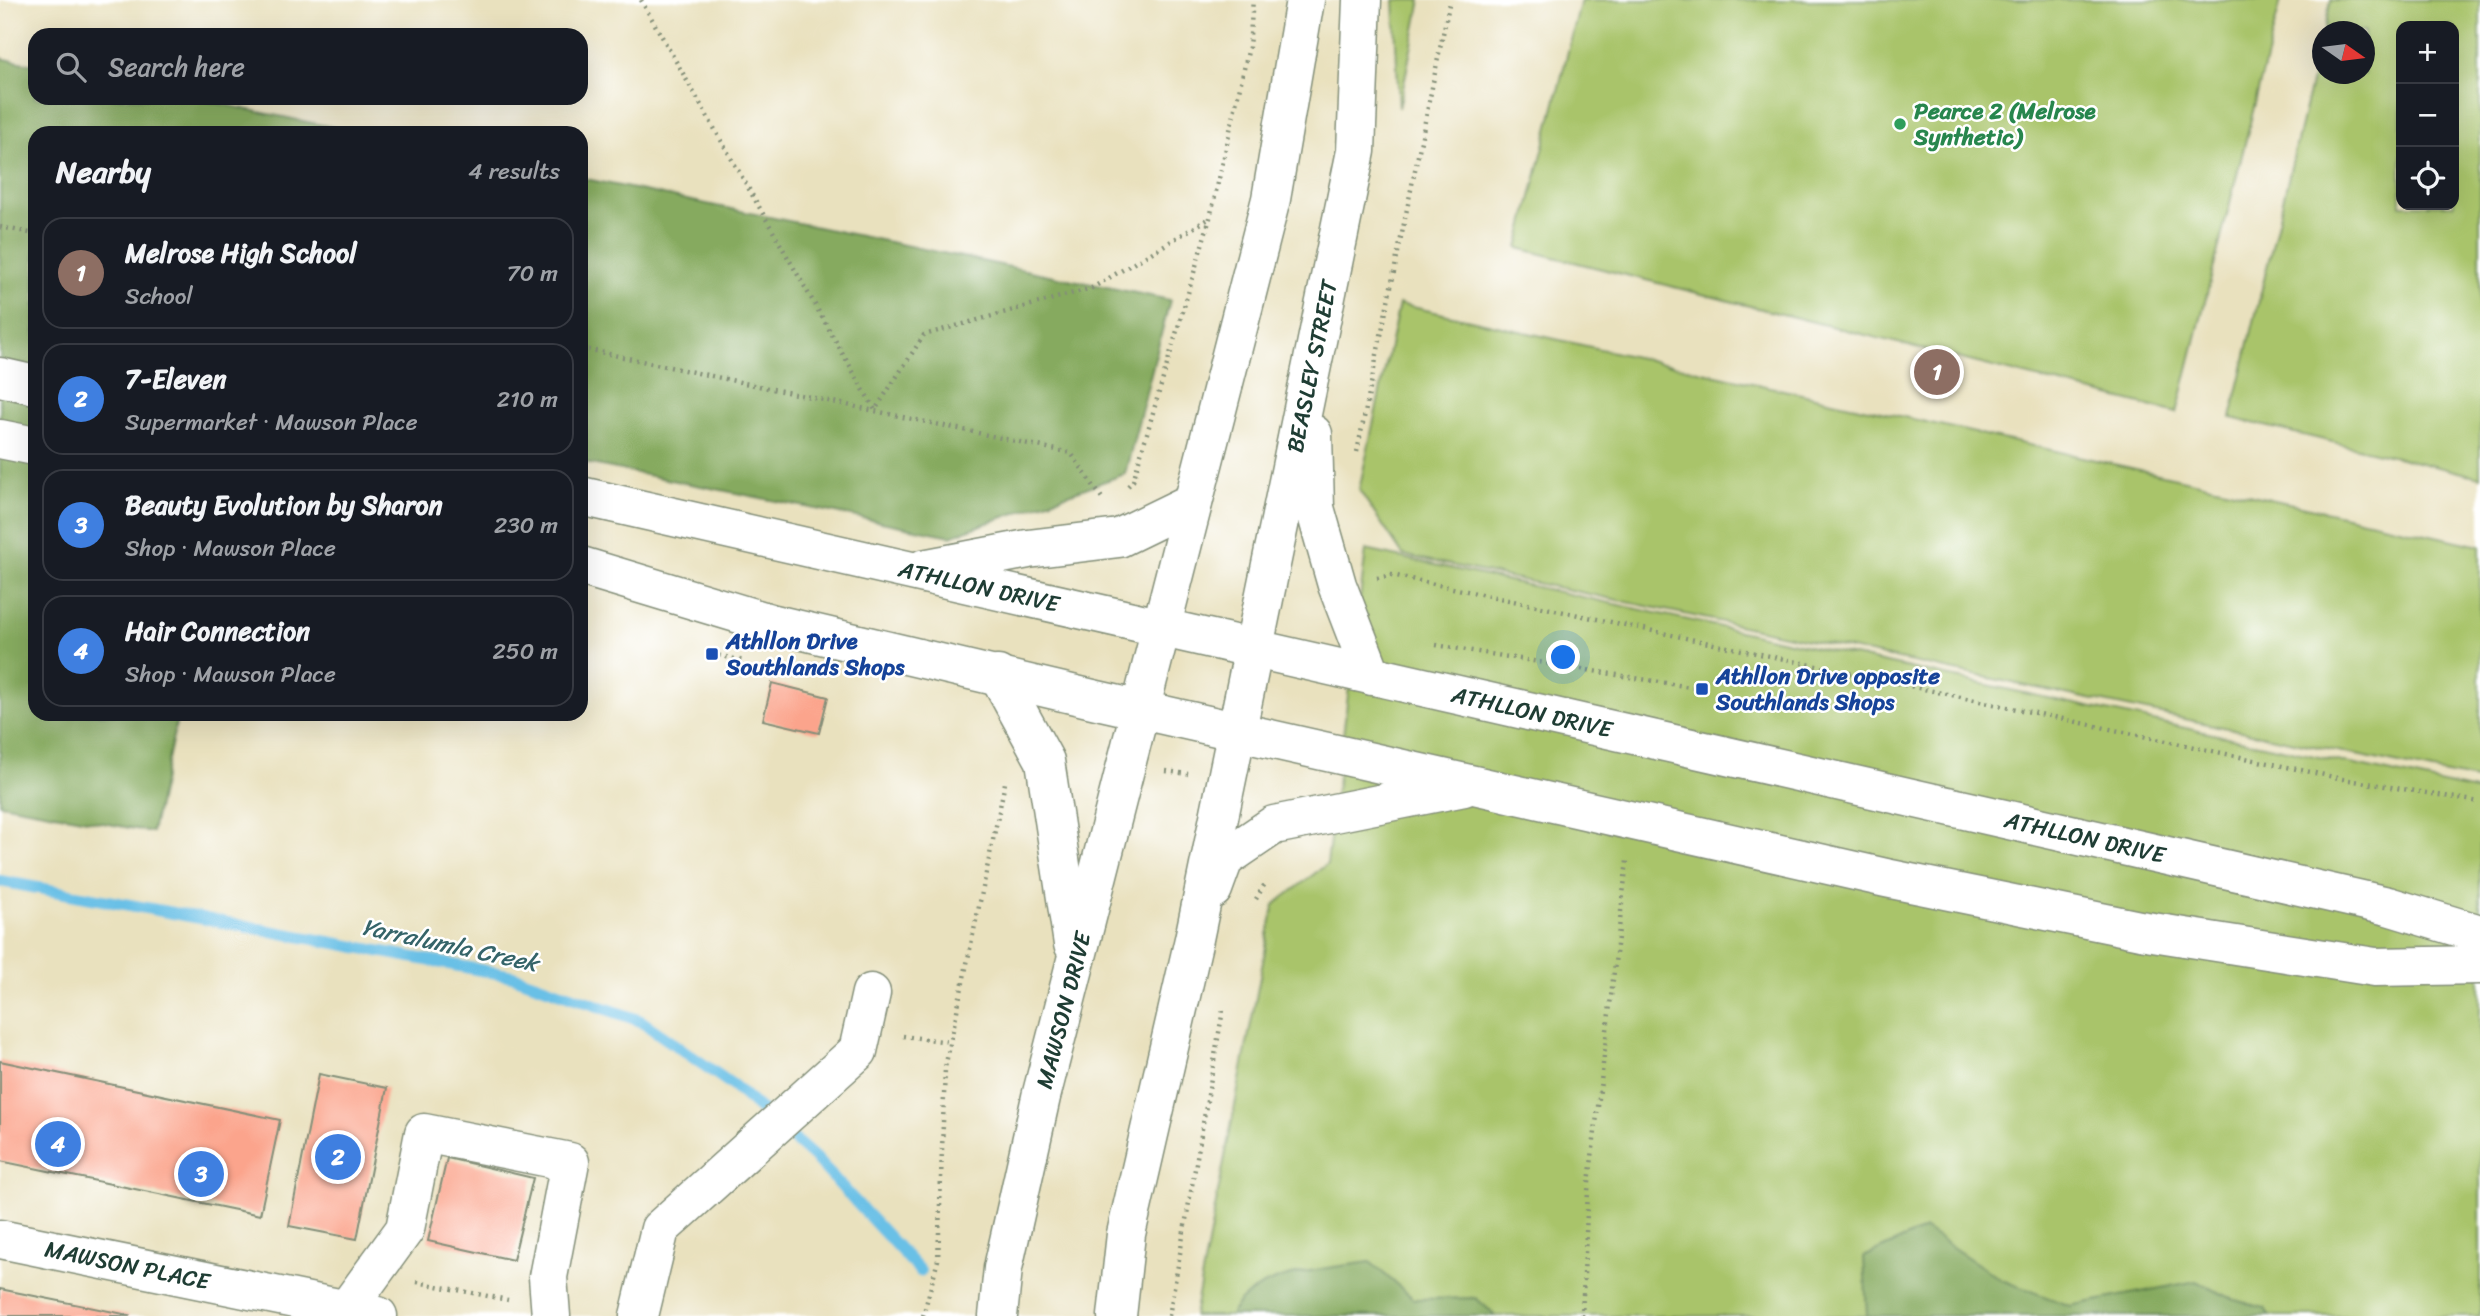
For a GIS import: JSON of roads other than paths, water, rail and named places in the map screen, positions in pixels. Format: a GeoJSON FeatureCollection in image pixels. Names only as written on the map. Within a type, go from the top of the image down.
{"type":"FeatureCollection","features":[{"type":"Feature","properties":{"kind":"main road"},"geometry":{"type":"LineString","coordinates":[[1140,707],[1271,199],[1306,0]]}},
{"type":"Feature","properties":{"kind":"main road","name":"BEASLEY STREET"},"geometry":{"type":"LineString","coordinates":[[1237,730],[1356,151],[1362,0]]}},
{"type":"Feature","properties":{"kind":"main road"},"geometry":{"type":"LineString","coordinates":[[1311,366],[1315,508],[1337,584],[1372,676]]}},
{"type":"Feature","properties":{"kind":"main road"},"geometry":{"type":"LineString","coordinates":[[0,377],[28,383]]}},
{"type":"Feature","properties":{"kind":"main road"},"geometry":{"type":"LineString","coordinates":[[0,439],[28,445]]}},
{"type":"Feature","properties":{"kind":"main road","name":"ATHLLON DRIVE"},"geometry":{"type":"LineString","coordinates":[[588,498],[2388,906],[2480,934]]}},
{"type":"Feature","properties":{"kind":"main road"},"geometry":{"type":"LineString","coordinates":[[907,572],[1028,549],[1119,538],[1193,502]]}},
{"type":"Feature","properties":{"kind":"main road"},"geometry":{"type":"LineString","coordinates":[[588,568],[770,623],[1097,700],[1140,707],[1634,821],[2140,930],[2375,967],[2480,965]]}},
{"type":"Feature","properties":{"kind":"main road"},"geometry":{"type":"LineString","coordinates":[[998,675],[1045,761],[1076,960]]}},
{"type":"Feature","properties":{"kind":"main road","name":"MAWSON DRIVE"},"geometry":{"type":"LineString","coordinates":[[998,1316],[1003,1268],[1041,1097],[1140,707]]}},
{"type":"Feature","properties":{"kind":"main road"},"geometry":{"type":"LineString","coordinates":[[1117,1316],[1126,1234],[1194,939],[1237,730]]}},
{"type":"Feature","properties":{"kind":"main road"},"geometry":{"type":"LineString","coordinates":[[1194,939],[1224,859],[1274,825],[1476,785]]}},
{"type":"Feature","properties":{"kind":"main road"},"geometry":{"type":"LineString","coordinates":[[639,1316],[660,1229],[858,1051],[871,993]]}},
{"type":"Feature","properties":{"kind":"main road"},"geometry":{"type":"LineString","coordinates":[[362,1313],[405,1229],[424,1132],[570,1162],[548,1277],[551,1316]]}},
{"type":"Feature","properties":{"kind":"main road","name":"MAWSON PLACE"},"geometry":{"type":"LineString","coordinates":[[0,1239],[362,1313]]}},
{"type":"Feature","properties":{"kind":"waterway","name":"Yarralumla Creek"},"geometry":{"type":"LineString","coordinates":[[0,881],[513,976],[641,1021],[734,1086],[816,1159],[920,1271]]}},
{"type":"Feature","properties":{"kind":"place","name":"Pearce 2 (Melrose Synthetic)"},"geometry":{"type":"Point","coordinates":[1900,124]}},
{"type":"Feature","properties":{"kind":"place","name":"Melrose High School"},"geometry":{"type":"Point","coordinates":[1937,372]}},
{"type":"Feature","properties":{"kind":"place","name":"Athllon Drive Southlands Shops"},"geometry":{"type":"Point","coordinates":[712,654]}},
{"type":"Feature","properties":{"kind":"place","name":"Athllon Drive opposite Southlands Shops"},"geometry":{"type":"Point","coordinates":[1702,689]}},
{"type":"Feature","properties":{"kind":"place","name":"Hair Connection"},"geometry":{"type":"Point","coordinates":[58,1144]}},
{"type":"Feature","properties":{"kind":"place","name":"7-Eleven"},"geometry":{"type":"Point","coordinates":[338,1157]}},
{"type":"Feature","properties":{"kind":"place","name":"Beauty Evolution by Sharon"},"geometry":{"type":"Point","coordinates":[201,1174]}}]}
